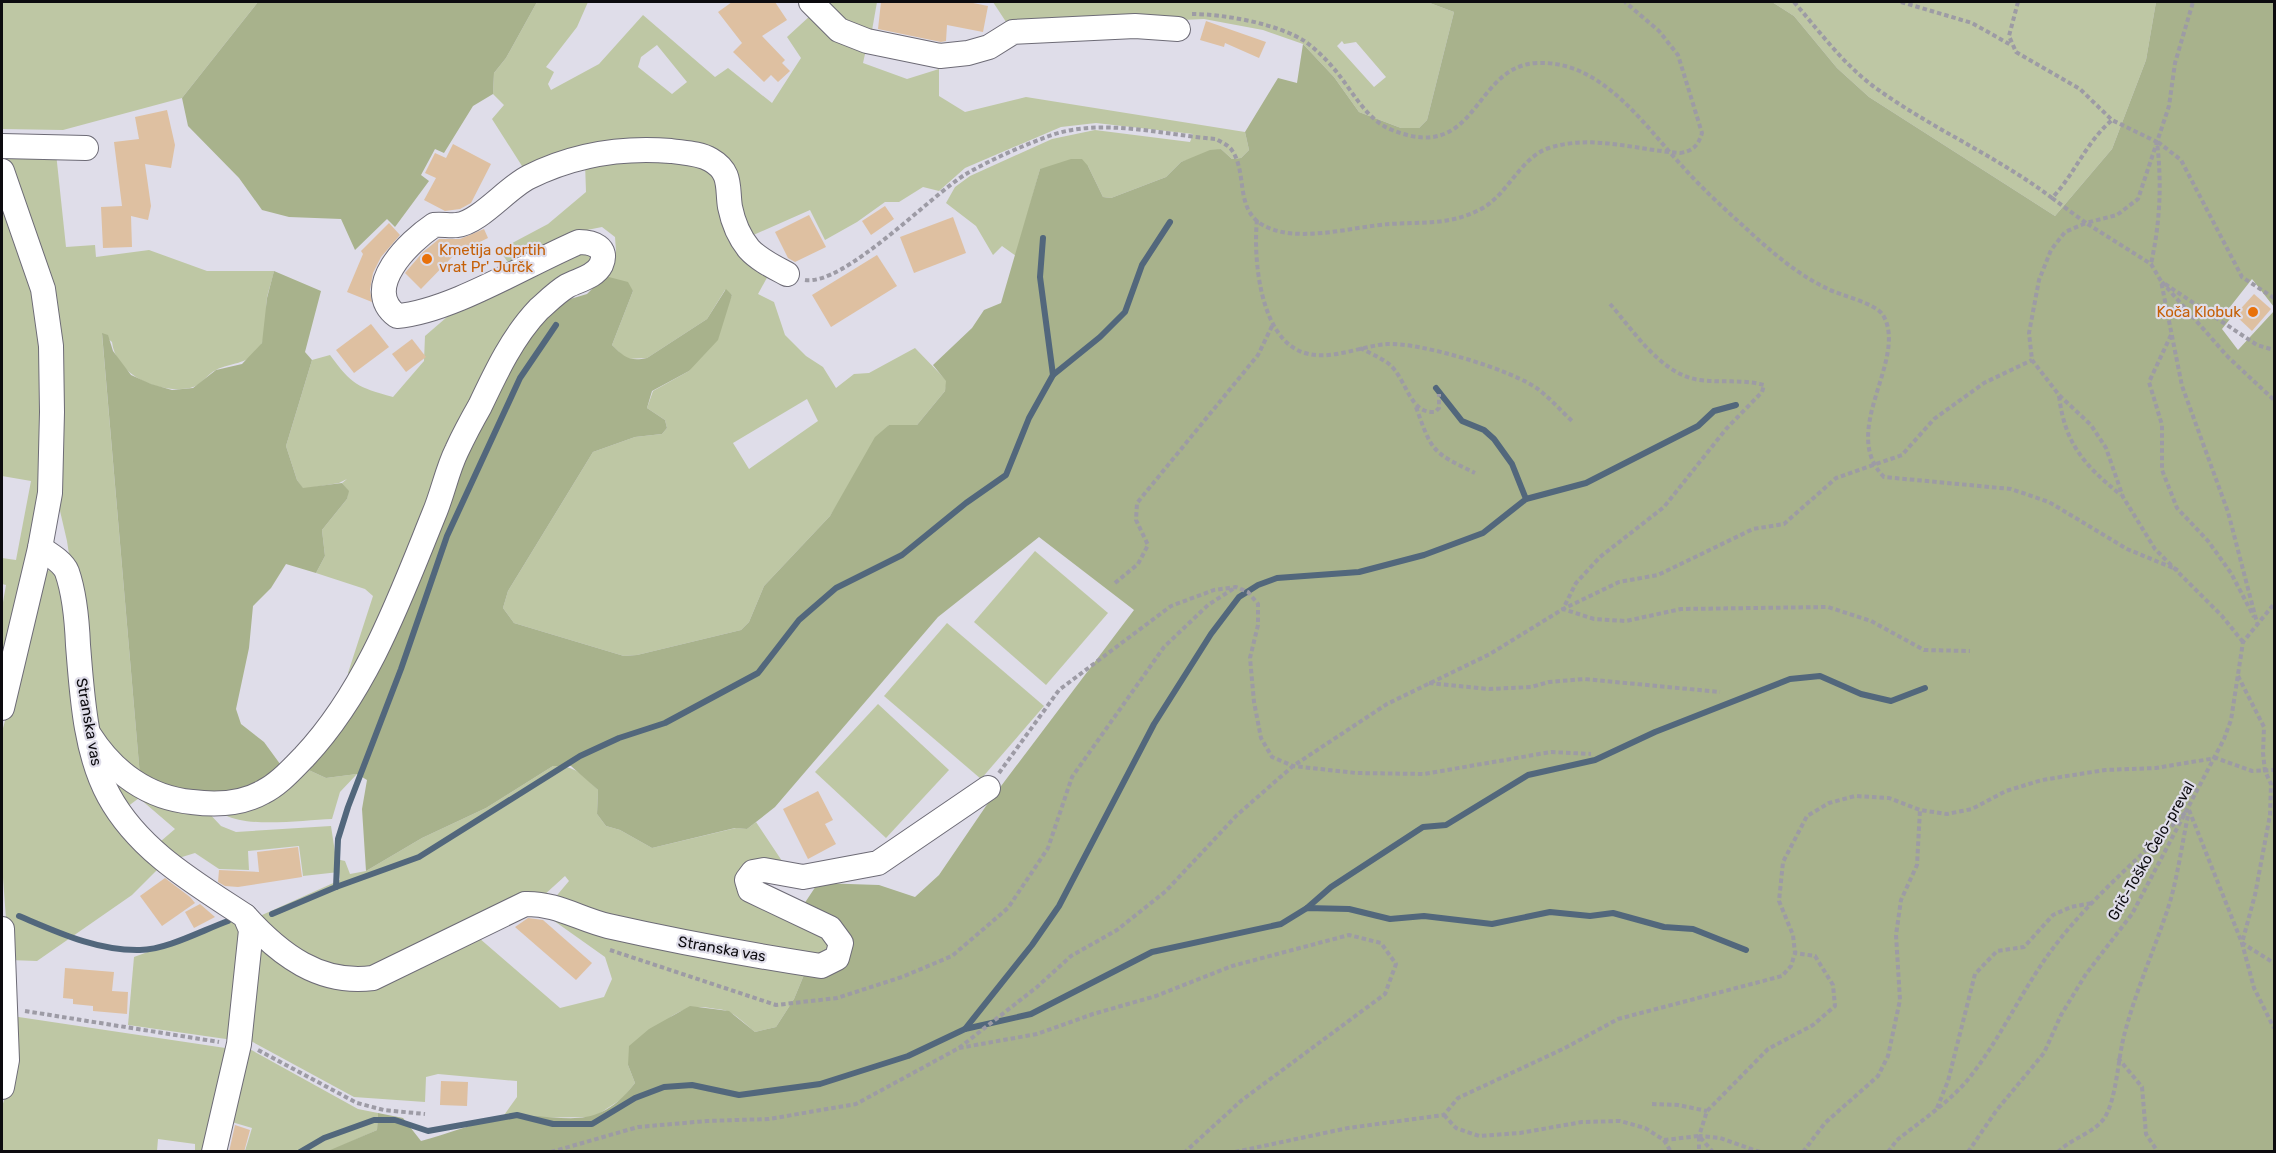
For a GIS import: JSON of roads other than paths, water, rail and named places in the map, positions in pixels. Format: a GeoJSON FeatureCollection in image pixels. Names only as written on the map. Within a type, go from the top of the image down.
{"type":"FeatureCollection","features":[{"type":"Feature","properties":{"kind":"street"},"geometry":{"type":"LineString","coordinates":[[811,2],[839,30],[889,47],[940,56],[968,53],[989,47],[1013,32],[1184,22]]}},
{"type":"Feature","properties":{"kind":"street"},"geometry":{"type":"LineString","coordinates":[[2,146],[86,148]]}},
{"type":"Feature","properties":{"kind":"street"},"geometry":{"type":"LineString","coordinates":[[90,736],[103,757],[117,771],[158,794],[177,801],[200,803],[243,801],[262,793],[290,771],[316,744],[354,691],[378,645],[430,524],[456,451],[494,376],[516,339],[538,311],[566,287],[595,272],[602,263],[603,254],[599,246],[591,242],[579,242],[464,295],[417,313],[397,316],[389,310],[385,300],[385,288],[390,269],[399,255],[435,225],[458,225],[471,220],[530,176],[579,158],[604,152],[636,149],[690,153],[708,158],[726,174],[730,186],[730,206],[740,236],[750,250],[787,274]]}},
{"type":"Feature","properties":{"kind":"street"},"geometry":{"type":"LineString","coordinates":[[2,171],[43,289],[51,346],[50,493],[40,548],[2,708]]}},
{"type":"Feature","properties":{"kind":"street","name":"Stranska vas"},"geometry":{"type":"LineString","coordinates":[[40,548],[66,570],[76,613],[90,736],[97,772],[110,798],[127,823],[164,861],[245,916],[285,953],[325,977],[351,981],[374,978],[525,904],[545,903],[591,922],[662,938],[821,966],[837,958],[841,943],[830,928],[750,890],[747,880],[753,872],[765,870],[803,877],[878,863],[988,788]]}},
{"type":"Feature","properties":{"kind":"street"},"geometry":{"type":"LineString","coordinates":[[214,1152],[239,1044],[251,930],[245,916]]}},
{"type":"Feature","properties":{"kind":"street"},"geometry":{"type":"LineString","coordinates":[[2,929],[7,1060],[2,1087]]}},
{"type":"Feature","properties":{"kind":"waterway"},"geometry":{"type":"LineString","coordinates":[[272,914],[336,887],[419,857],[580,756],[619,738],[665,723],[758,673],[799,620],[836,588],[902,555],[966,503],[1006,475],[1029,418],[1053,375],[1100,337],[1125,312],[1142,265],[1170,222]]}},
{"type":"Feature","properties":{"kind":"waterway"},"geometry":{"type":"LineString","coordinates":[[1043,238],[1040,277],[1053,375]]}},
{"type":"Feature","properties":{"kind":"waterway"},"geometry":{"type":"LineString","coordinates":[[336,887],[338,839],[348,807],[401,669],[447,536],[520,378],[556,325]]}},
{"type":"Feature","properties":{"kind":"waterway"},"geometry":{"type":"LineString","coordinates":[[300,1152],[324,1138],[374,1120],[395,1120],[428,1131],[517,1115],[553,1124],[592,1124],[635,1098],[664,1087],[692,1085],[739,1095],[820,1084],[908,1056],[965,1029],[1032,945],[1059,906],[1154,724],[1211,634],[1239,597],[1258,585],[1277,578],[1359,572],[1424,555],[1483,533],[1526,499],[1512,464],[1494,439],[1484,430],[1462,421],[1436,388]]}},
{"type":"Feature","properties":{"kind":"waterway"},"geometry":{"type":"LineString","coordinates":[[1526,499],[1586,483],[1698,426],[1714,411],[1736,405]]}},
{"type":"Feature","properties":{"kind":"waterway"},"geometry":{"type":"LineString","coordinates":[[1307,908],[1331,887],[1423,827],[1446,825],[1528,775],[1595,760],[1655,732],[1790,679],[1820,676],[1861,694],[1891,701],[1925,688]]}},
{"type":"Feature","properties":{"kind":"waterway"},"geometry":{"type":"LineString","coordinates":[[965,1029],[1031,1014],[1152,952],[1281,924],[1307,908],[1349,909],[1390,919],[1424,916],[1492,924],[1550,912],[1590,916],[1613,913],[1664,927],[1693,929],[1746,950]]}},
{"type":"Feature","properties":{"kind":"waterway"},"geometry":{"type":"LineString","coordinates":[[19,916],[93,944],[140,950],[161,947],[228,921]]}},
{"type":"Feature","properties":{"kind":"place","name":"Kmetija odprtih vrat Pr' Jurčk"},"geometry":{"type":"Point","coordinates":[427,259]}},
{"type":"Feature","properties":{"kind":"place","name":"Koča Klobuk"},"geometry":{"type":"Point","coordinates":[2253,312]}}]}
